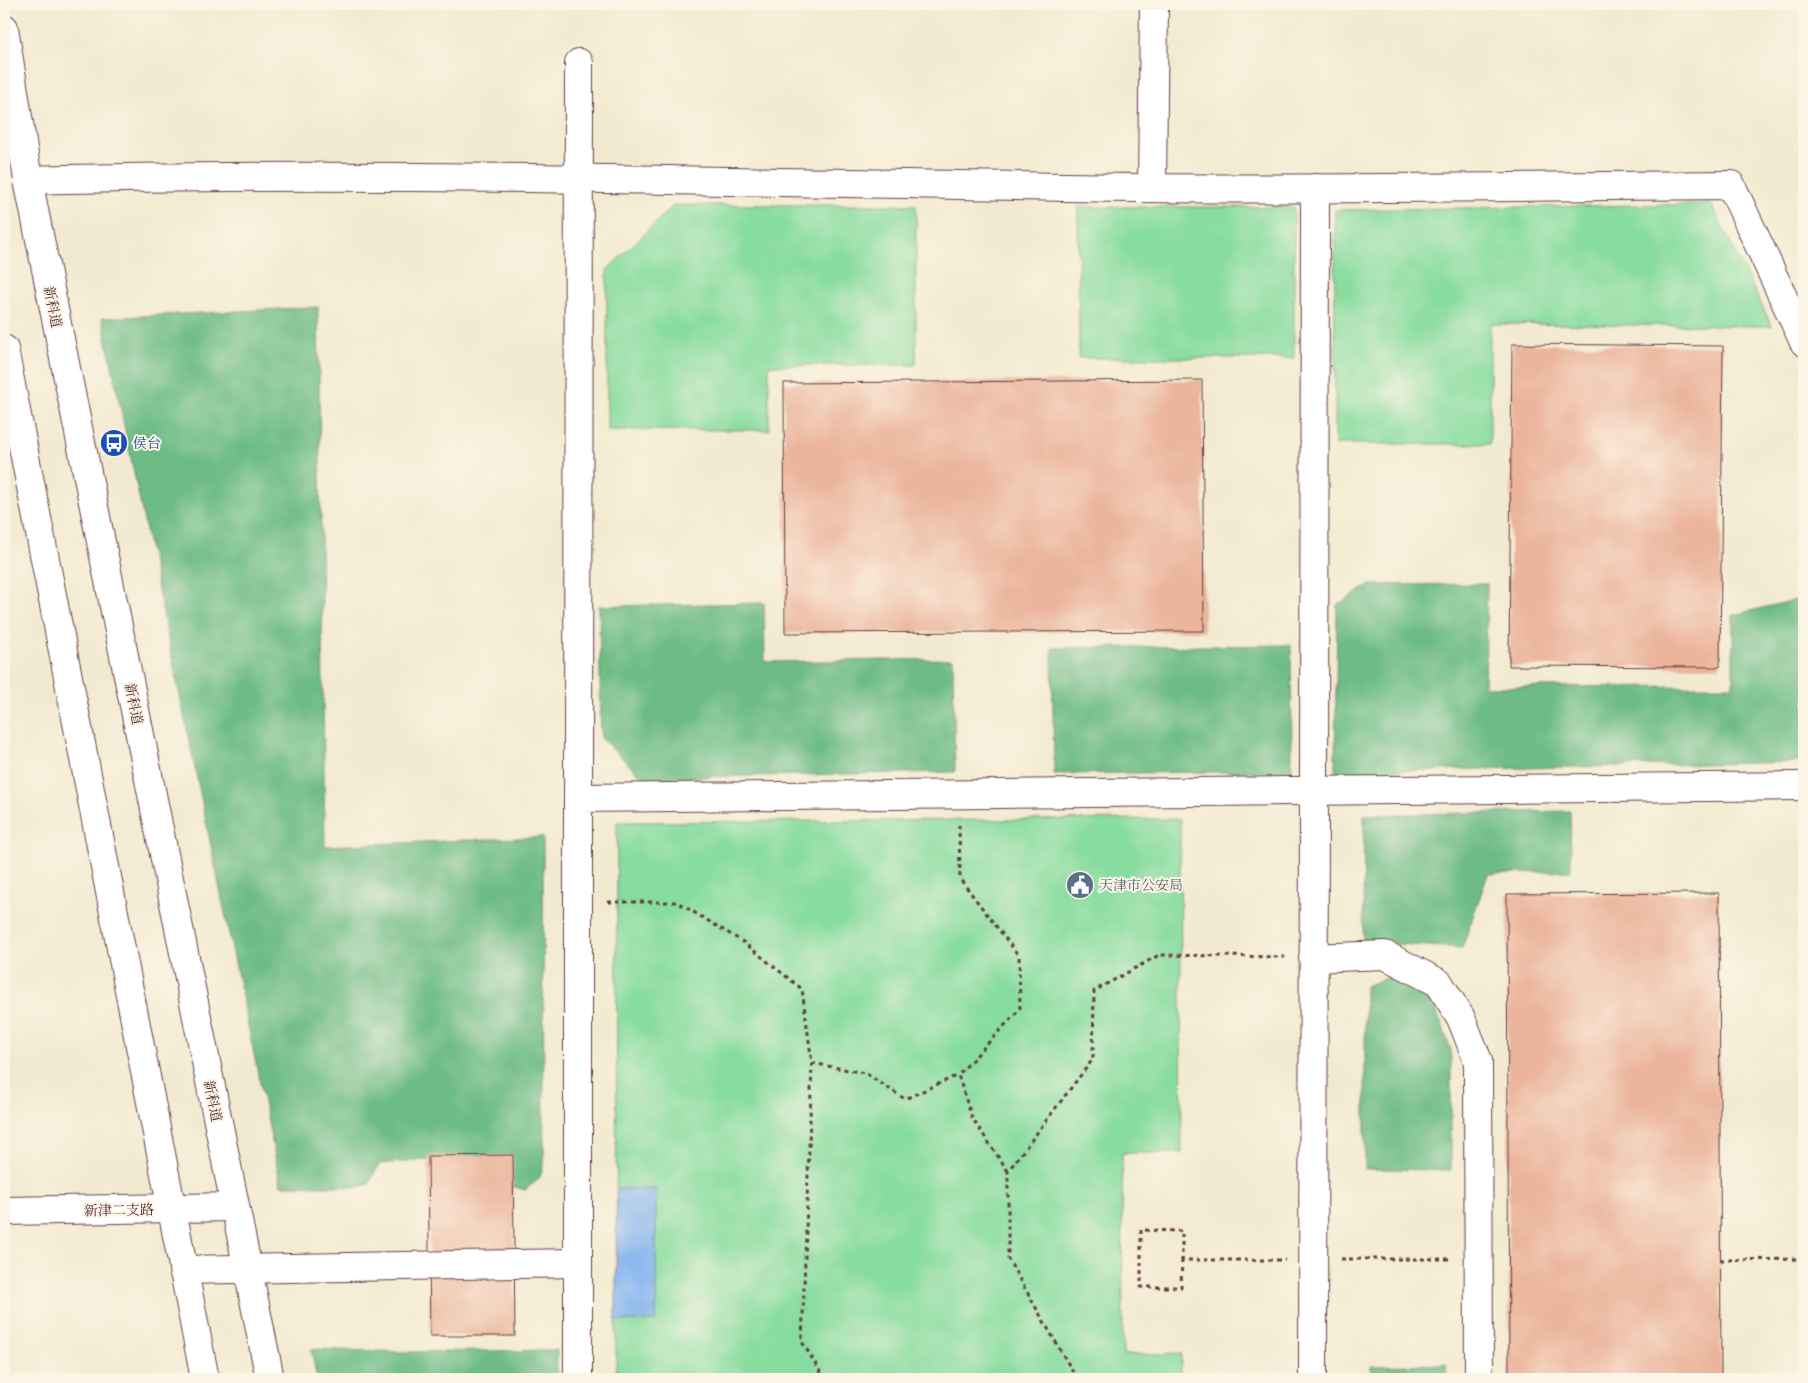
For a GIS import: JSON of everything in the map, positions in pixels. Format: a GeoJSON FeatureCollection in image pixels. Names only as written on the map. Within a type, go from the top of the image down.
{"type":"FeatureCollection","features":[{"type":"Feature","properties":{"kind":"street"},"geometry":{"type":"LineString","coordinates":[[1152,188],[1154,4]]}},
{"type":"Feature","properties":{"kind":"street","name":"新科道"},"geometry":{"type":"LineString","coordinates":[[4,28],[28,180],[246,1268],[270,1379]]}},
{"type":"Feature","properties":{"kind":"street"},"geometry":{"type":"LineString","coordinates":[[578,1379],[580,63]]}},
{"type":"Feature","properties":{"kind":"street"},"geometry":{"type":"LineString","coordinates":[[28,180],[179,176],[580,179],[1152,188],[1731,185],[1804,342]]}},
{"type":"Feature","properties":{"kind":"street"},"geometry":{"type":"LineString","coordinates":[[1313,1379],[1315,188]]}},
{"type":"Feature","properties":{"kind":"street"},"geometry":{"type":"LineString","coordinates":[[4,349],[205,1379]]}},
{"type":"Feature","properties":{"kind":"street"},"geometry":{"type":"LineString","coordinates":[[578,798],[1804,786]]}},
{"type":"Feature","properties":{"kind":"street"},"geometry":{"type":"LineString","coordinates":[[1313,958],[1385,955],[1439,983],[1461,1018],[1478,1061],[1480,1379]]}},
{"type":"Feature","properties":{"kind":"street","name":"新津二支路"},"geometry":{"type":"LineString","coordinates":[[4,1212],[171,1210],[234,1207]]}},
{"type":"Feature","properties":{"kind":"street"},"geometry":{"type":"LineString","coordinates":[[183,1270],[578,1263]]}},
{"type":"Feature","properties":{"kind":"path"},"geometry":{"type":"LineString","coordinates":[[812,1063],[865,1073],[905,1099],[958,1075],[1020,1009],[1019,956],[960,879],[959,794]]}},
{"type":"Feature","properties":{"kind":"path"},"geometry":{"type":"LineString","coordinates":[[578,902],[678,902],[743,942],[802,989],[812,1063],[802,1342],[825,1379]]}},
{"type":"Feature","properties":{"kind":"path"},"geometry":{"type":"LineString","coordinates":[[1008,1171],[1093,1059],[1094,990],[1159,955],[1313,958]]}},
{"type":"Feature","properties":{"kind":"path"},"geometry":{"type":"LineString","coordinates":[[958,1075],[972,1118],[1008,1171],[1008,1259],[1077,1379]]}},
{"type":"Feature","properties":{"kind":"path"},"geometry":{"type":"LineString","coordinates":[[1141,1230],[1182,1231],[1182,1260],[1181,1288],[1141,1287],[1141,1230]]}},
{"type":"Feature","properties":{"kind":"path"},"geometry":{"type":"LineString","coordinates":[[1182,1260],[1479,1258]]}},
{"type":"Feature","properties":{"kind":"path"},"geometry":{"type":"LineString","coordinates":[[1720,1260],[1804,1259]]}},
{"type":"Feature","properties":{"kind":"green space"},"geometry":{"type":"Polygon","coordinates":[[[1711,204],[1772,326],[1490,324],[1490,444],[1335,444],[1335,210],[1711,204]]]}},
{"type":"Feature","properties":{"kind":"green space"},"geometry":{"type":"Polygon","coordinates":[[[674,205],[916,205],[916,365],[769,365],[769,430],[607,430],[607,270],[674,205]]]}},
{"type":"Feature","properties":{"kind":"green space"},"geometry":{"type":"Polygon","coordinates":[[[1078,207],[1294,207],[1294,358],[1079,358],[1078,207]]]}},
{"type":"Feature","properties":{"kind":"green space"},"geometry":{"type":"Polygon","coordinates":[[[318,307],[325,846],[543,837],[544,1162],[540,1177],[525,1190],[428,1160],[379,1164],[369,1184],[359,1187],[281,1185],[102,318],[318,307]]]}},
{"type":"Feature","properties":{"kind":"green space"},"geometry":{"type":"Polygon","coordinates":[[[1487,584],[1485,687],[1733,686],[1733,615],[1804,598],[1804,762],[1335,772],[1337,605],[1370,585],[1487,584]]]}},
{"type":"Feature","properties":{"kind":"green space"},"geometry":{"type":"Polygon","coordinates":[[[764,603],[765,662],[953,659],[955,772],[643,778],[601,738],[599,606],[764,603]]]}},
{"type":"Feature","properties":{"kind":"green space"},"geometry":{"type":"Polygon","coordinates":[[[1291,645],[1292,771],[1054,774],[1052,648],[1291,645]]]}},
{"type":"Feature","properties":{"kind":"green space"},"geometry":{"type":"Polygon","coordinates":[[[1570,811],[1571,871],[1488,874],[1462,948],[1363,942],[1364,815],[1570,811]]]}},
{"type":"Feature","properties":{"kind":"green space"},"geometry":{"type":"Polygon","coordinates":[[[1180,819],[1182,1153],[1122,1153],[1123,1355],[1181,1353],[1181,1379],[616,1379],[617,822],[1180,819]]]}},
{"type":"Feature","properties":{"kind":"green space"},"geometry":{"type":"Polygon","coordinates":[[[1391,976],[1411,982],[1435,1007],[1451,1050],[1451,1170],[1365,1169],[1365,986],[1391,976]]]}},
{"type":"Feature","properties":{"kind":"green space"},"geometry":{"type":"Polygon","coordinates":[[[311,1349],[407,1352],[557,1350],[557,1379],[317,1379],[311,1349]]]}},
{"type":"Feature","properties":{"kind":"green space"},"geometry":{"type":"Polygon","coordinates":[[[1446,1364],[1447,1379],[1371,1379],[1371,1366],[1446,1364]]]}},
{"type":"Feature","properties":{"kind":"water"},"geometry":{"type":"Polygon","coordinates":[[[617,1189],[656,1189],[656,1321],[616,1321],[617,1189]]]}},
{"type":"Feature","properties":{"kind":"building"},"geometry":{"type":"Polygon","coordinates":[[[1512,344],[1723,346],[1720,667],[1509,666],[1512,344]]]}},
{"type":"Feature","properties":{"kind":"building"},"geometry":{"type":"Polygon","coordinates":[[[1202,380],[1204,631],[785,633],[784,383],[1202,380]]]}},
{"type":"Feature","properties":{"kind":"building"},"geometry":{"type":"Polygon","coordinates":[[[1719,893],[1721,1379],[1509,1379],[1507,894],[1719,893]]]}},
{"type":"Feature","properties":{"kind":"building"},"geometry":{"type":"Polygon","coordinates":[[[513,1155],[515,1336],[430,1336],[428,1156],[513,1155]]]}},
{"type":"Feature","properties":{"kind":"place","name":"侯台"},"geometry":{"type":"Point","coordinates":[114,443]}},
{"type":"Feature","properties":{"kind":"place","name":"天津市公安局"},"geometry":{"type":"Point","coordinates":[1080,885]}}]}
